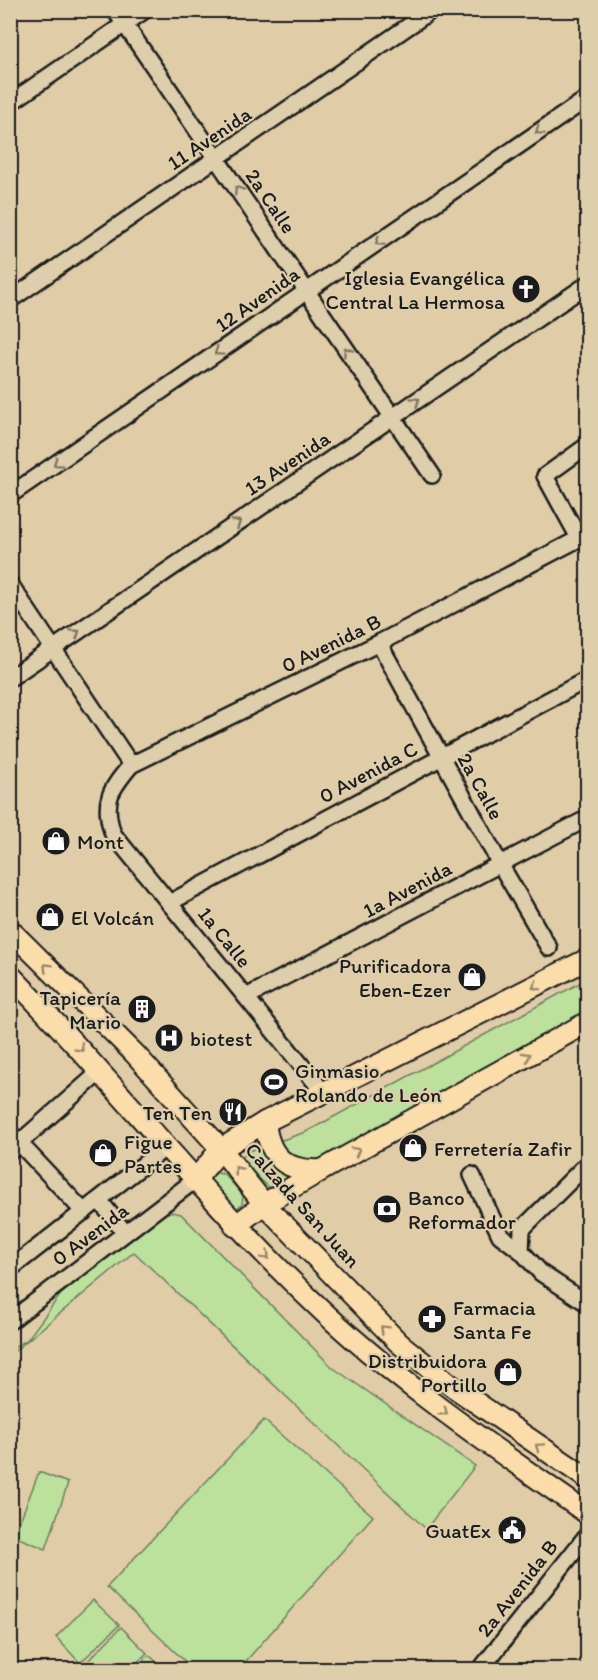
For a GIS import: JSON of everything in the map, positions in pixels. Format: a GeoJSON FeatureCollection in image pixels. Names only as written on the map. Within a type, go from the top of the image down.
{"type":"FeatureCollection","features":[{"type":"Feature","properties":{"kind":"main road","name":"Calzada San Juan"},"geometry":{"type":"LineString","coordinates":[[10,930],[135,1054],[221,1149],[264,1204],[399,1343],[452,1386],[588,1479]]}},
{"type":"Feature","properties":{"kind":"main road"},"geometry":{"type":"LineString","coordinates":[[195,1180],[221,1149],[265,1122],[588,959]]}},
{"type":"Feature","properties":{"kind":"main road"},"geometry":{"type":"LineString","coordinates":[[10,975],[101,1071],[235,1226],[372,1356],[444,1413],[588,1514]]}},
{"type":"Feature","properties":{"kind":"main road"},"geometry":{"type":"LineString","coordinates":[[235,1226],[264,1204],[322,1170],[588,1022]]}},
{"type":"Feature","properties":{"kind":"main road"},"geometry":{"type":"LineString","coordinates":[[265,1122],[267,1139],[274,1155],[288,1166],[304,1171],[322,1170]]}},
{"type":"Feature","properties":{"kind":"street","name":"2a Calle"},"geometry":{"type":"LineString","coordinates":[[115,10],[432,475]]}},
{"type":"Feature","properties":{"kind":"street"},"geometry":{"type":"LineString","coordinates":[[10,103],[145,10]]}},
{"type":"Feature","properties":{"kind":"street","name":"11 Avenida"},"geometry":{"type":"LineString","coordinates":[[10,300],[432,10]]}},
{"type":"Feature","properties":{"kind":"street","name":"12 Avenida"},"geometry":{"type":"LineString","coordinates":[[10,495],[588,98]]}},
{"type":"Feature","properties":{"kind":"street","name":"13 Avenida"},"geometry":{"type":"LineString","coordinates":[[10,678],[588,284]]}},
{"type":"Feature","properties":{"kind":"street"},"geometry":{"type":"LineString","coordinates":[[583,536],[544,476],[588,445]]}},
{"type":"Feature","properties":{"kind":"street","name":"0 Avenida B"},"geometry":{"type":"LineString","coordinates":[[107,802],[116,783],[131,765],[379,643],[583,536]]}},
{"type":"Feature","properties":{"kind":"street"},"geometry":{"type":"LineString","coordinates":[[10,584],[131,765]]}},
{"type":"Feature","properties":{"kind":"street","name":"2a Calle"},"geometry":{"type":"LineString","coordinates":[[379,643],[500,864],[549,948]]}},
{"type":"Feature","properties":{"kind":"street","name":"0 Avenida C"},"geometry":{"type":"LineString","coordinates":[[169,903],[588,679]]}},
{"type":"Feature","properties":{"kind":"street","name":"1a Calle"},"geometry":{"type":"LineString","coordinates":[[107,802],[107,818],[113,834],[324,1093]]}},
{"type":"Feature","properties":{"kind":"street","name":"1a Avenida"},"geometry":{"type":"LineString","coordinates":[[246,997],[588,818]]}},
{"type":"Feature","properties":{"kind":"street"},"geometry":{"type":"LineString","coordinates":[[84,1212],[13,1142],[101,1071]]}},
{"type":"Feature","properties":{"kind":"street"},"geometry":{"type":"LineString","coordinates":[[10,1269],[166,1147]]}},
{"type":"Feature","properties":{"kind":"street"},"geometry":{"type":"LineString","coordinates":[[521,1251],[522,1229],[583,1168],[588,1167]]}},
{"type":"Feature","properties":{"kind":"street"},"geometry":{"type":"LineString","coordinates":[[472,1175],[501,1235],[521,1251],[541,1273],[588,1304]]}},
{"type":"Feature","properties":{"kind":"street","name":"0 Avenida"},"geometry":{"type":"LineString","coordinates":[[10,1321],[195,1180]]}},
{"type":"Feature","properties":{"kind":"street"},"geometry":{"type":"LineString","coordinates":[[99,1200],[125,1233]]}},
{"type":"Feature","properties":{"kind":"street","name":"2a Avenida B"},"geometry":{"type":"LineString","coordinates":[[480,1670],[588,1533]]}},
{"type":"Feature","properties":{"kind":"green space"},"geometry":{"type":"Polygon","coordinates":[[[587,979],[587,1019],[278,1196],[240,1160],[249,1151],[306,1132],[587,979]]]}},
{"type":"Feature","properties":{"kind":"green space"},"geometry":{"type":"Polygon","coordinates":[[[216,1173],[224,1174],[243,1195],[242,1205],[233,1210],[208,1180],[216,1173]]]}},
{"type":"Feature","properties":{"kind":"green space"},"geometry":{"type":"Polygon","coordinates":[[[171,1212],[181,1214],[332,1367],[475,1466],[426,1529],[134,1252],[11,1354],[11,1349],[27,1340],[61,1294],[160,1215],[171,1212]]]}},
{"type":"Feature","properties":{"kind":"green space"},"geometry":{"type":"Polygon","coordinates":[[[264,1420],[373,1516],[239,1669],[193,1669],[107,1587],[264,1420]]]}},
{"type":"Feature","properties":{"kind":"green space"},"geometry":{"type":"Polygon","coordinates":[[[39,1472],[68,1483],[46,1549],[14,1536],[39,1472]]]}},
{"type":"Feature","properties":{"kind":"green space"},"geometry":{"type":"Polygon","coordinates":[[[93,1600],[119,1625],[80,1663],[56,1637],[93,1600]]]}},
{"type":"Feature","properties":{"kind":"green space"},"geometry":{"type":"Polygon","coordinates":[[[121,1627],[147,1653],[130,1669],[88,1669],[84,1665],[121,1627]]]}},
{"type":"Feature","properties":{"kind":"green space"},"geometry":{"type":"Polygon","coordinates":[[[149,1655],[164,1669],[134,1669],[149,1655]]]}},
{"type":"Feature","properties":{"kind":"place","name":"Iglesia Evangélica Central La Hermosa"},"geometry":{"type":"Point","coordinates":[526,289]}},
{"type":"Feature","properties":{"kind":"place","name":"Mont"},"geometry":{"type":"Point","coordinates":[56,841]}},
{"type":"Feature","properties":{"kind":"place","name":"El Volcán"},"geometry":{"type":"Point","coordinates":[50,917]}},
{"type":"Feature","properties":{"kind":"place","name":"Purificadora Eben-Ezer"},"geometry":{"type":"Point","coordinates":[472,977]}},
{"type":"Feature","properties":{"kind":"place","name":"Tapicería Mario"},"geometry":{"type":"Point","coordinates":[142,1009]}},
{"type":"Feature","properties":{"kind":"place","name":"biotest"},"geometry":{"type":"Point","coordinates":[169,1038]}},
{"type":"Feature","properties":{"kind":"place","name":"Ginmasio Rolando de León"},"geometry":{"type":"Point","coordinates":[274,1082]}},
{"type":"Feature","properties":{"kind":"place","name":"Ten Ten"},"geometry":{"type":"Point","coordinates":[233,1112]}},
{"type":"Feature","properties":{"kind":"place","name":"Ferretería Zafir"},"geometry":{"type":"Point","coordinates":[413,1148]}},
{"type":"Feature","properties":{"kind":"place","name":"Figue Partes"},"geometry":{"type":"Point","coordinates":[103,1153]}},
{"type":"Feature","properties":{"kind":"place","name":"Banco Reformador"},"geometry":{"type":"Point","coordinates":[387,1209]}},
{"type":"Feature","properties":{"kind":"place","name":"Farmacia Santa Fe"},"geometry":{"type":"Point","coordinates":[432,1319]}},
{"type":"Feature","properties":{"kind":"place","name":"Distribuidora Portillo"},"geometry":{"type":"Point","coordinates":[508,1372]}},
{"type":"Feature","properties":{"kind":"place","name":"GuatEx"},"geometry":{"type":"Point","coordinates":[512,1530]}}]}
